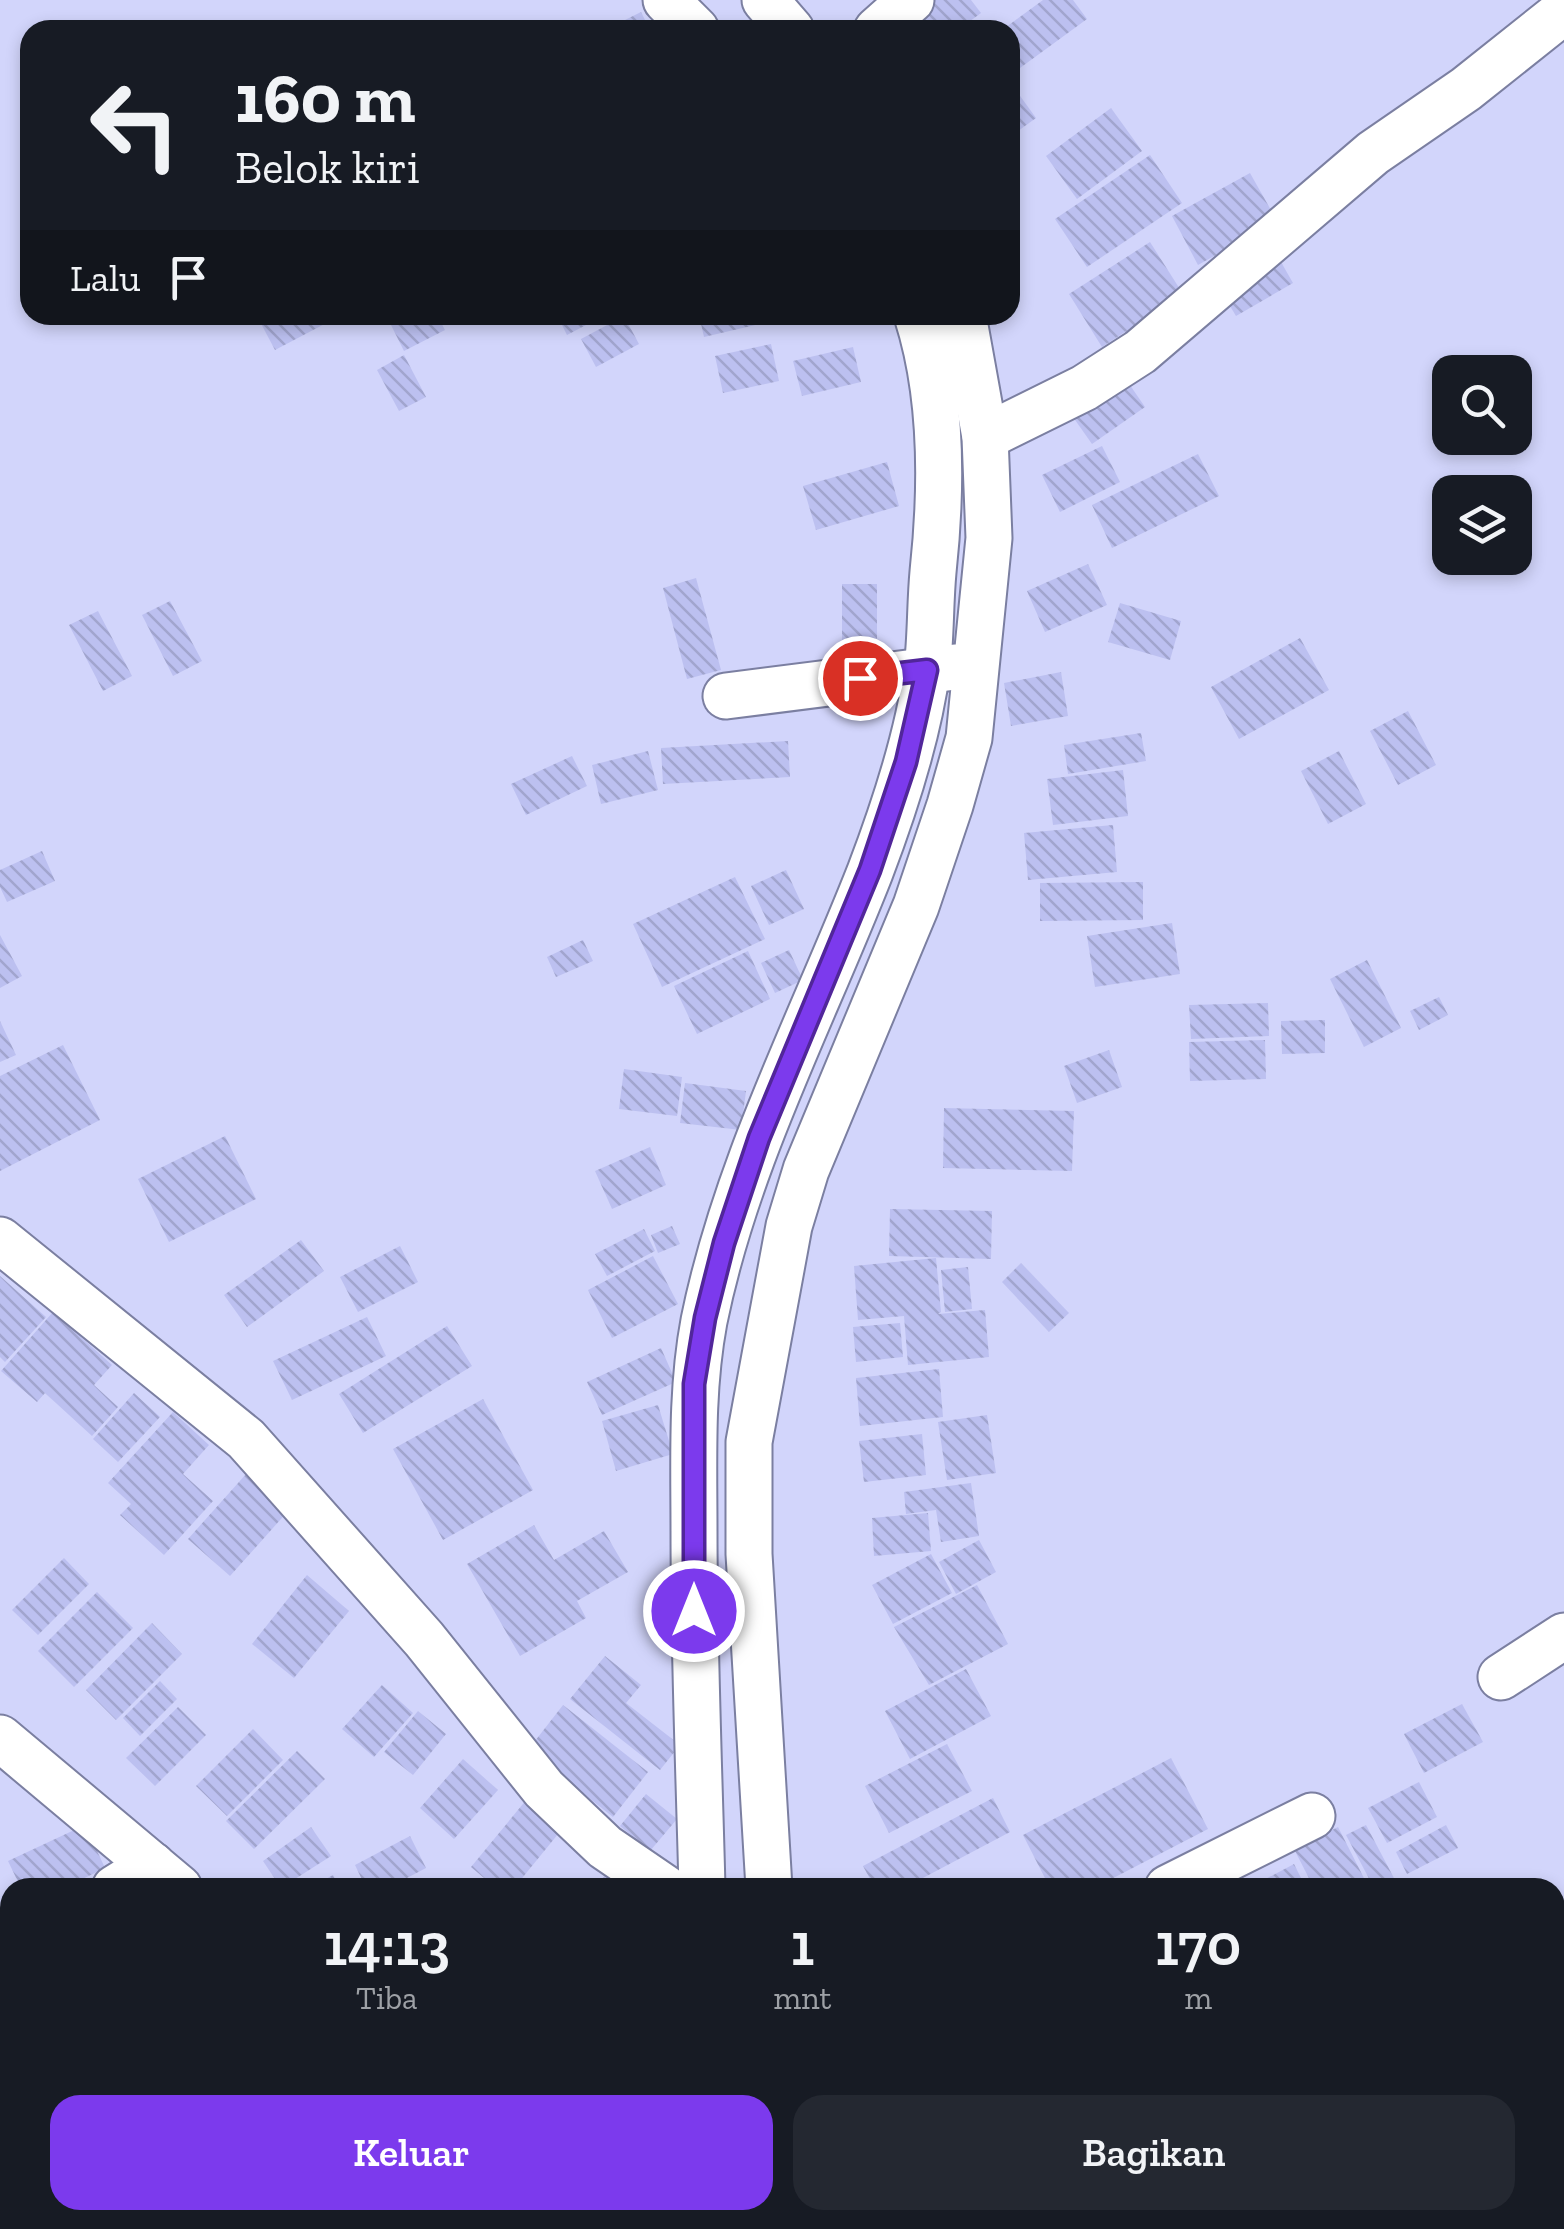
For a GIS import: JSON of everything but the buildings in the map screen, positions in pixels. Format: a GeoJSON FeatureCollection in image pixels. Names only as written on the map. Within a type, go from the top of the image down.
{"type":"FeatureCollection","features":[{"type":"Feature","properties":{"kind":"street"},"geometry":{"type":"LineString","coordinates":[[666,0],[686,20]]}},
{"type":"Feature","properties":{"kind":"street"},"geometry":{"type":"LineString","coordinates":[[765,0],[782,20]]}},
{"type":"Feature","properties":{"kind":"street"},"geometry":{"type":"LineString","coordinates":[[888,20],[911,0]]}},
{"type":"Feature","properties":{"kind":"street"},"geometry":{"type":"LineString","coordinates":[[985,438],[1084,388],[1140,352],[1373,153],[1466,90],[1564,11]]}},
{"type":"Feature","properties":{"kind":"street"},"geometry":{"type":"LineString","coordinates":[[702,1878],[694,1611],[694,1384],[724,1243],[759,1138],[870,870],[906,762],[927,670],[939,517],[929,360],[920,325]]}},
{"type":"Feature","properties":{"kind":"street"},"geometry":{"type":"LineString","coordinates":[[768,1878],[749,1554],[749,1442],[770,1319],[789,1226],[806,1170],[916,906],[950,806],[969,738],[977,666],[989,538],[985,438],[967,329],[929,360]]}},
{"type":"Feature","properties":{"kind":"street"},"geometry":{"type":"LineString","coordinates":[[726,696],[977,666]]}},
{"type":"Feature","properties":{"kind":"street"},"geometry":{"type":"LineString","coordinates":[[836,949],[890,966]]}},
{"type":"Feature","properties":{"kind":"street"},"geometry":{"type":"LineString","coordinates":[[0,1240],[246,1439],[424,1639],[544,1789],[605,1846],[651,1878]]}},
{"type":"Feature","properties":{"kind":"street"},"geometry":{"type":"LineString","coordinates":[[705,1318],[770,1319]]}},
{"type":"Feature","properties":{"kind":"street"},"geometry":{"type":"LineString","coordinates":[[1501,1677],[1564,1636]]}},
{"type":"Feature","properties":{"kind":"street"},"geometry":{"type":"LineString","coordinates":[[0,1738],[146,1878]]}},
{"type":"Feature","properties":{"kind":"street"},"geometry":{"type":"LineString","coordinates":[[1188,1878],[1312,1816]]}},
{"type":"Feature","properties":{"kind":"street"},"geometry":{"type":"LineString","coordinates":[[700,1823],[764,1823]]}},
{"type":"Feature","properties":{"kind":"route"},"geometry":{"type":"LineString","coordinates":[[694,1611],[694,1384],[705,1318],[724,1243],[759,1138],[870,870],[906,762],[927,670],[860,678]]}}]}
